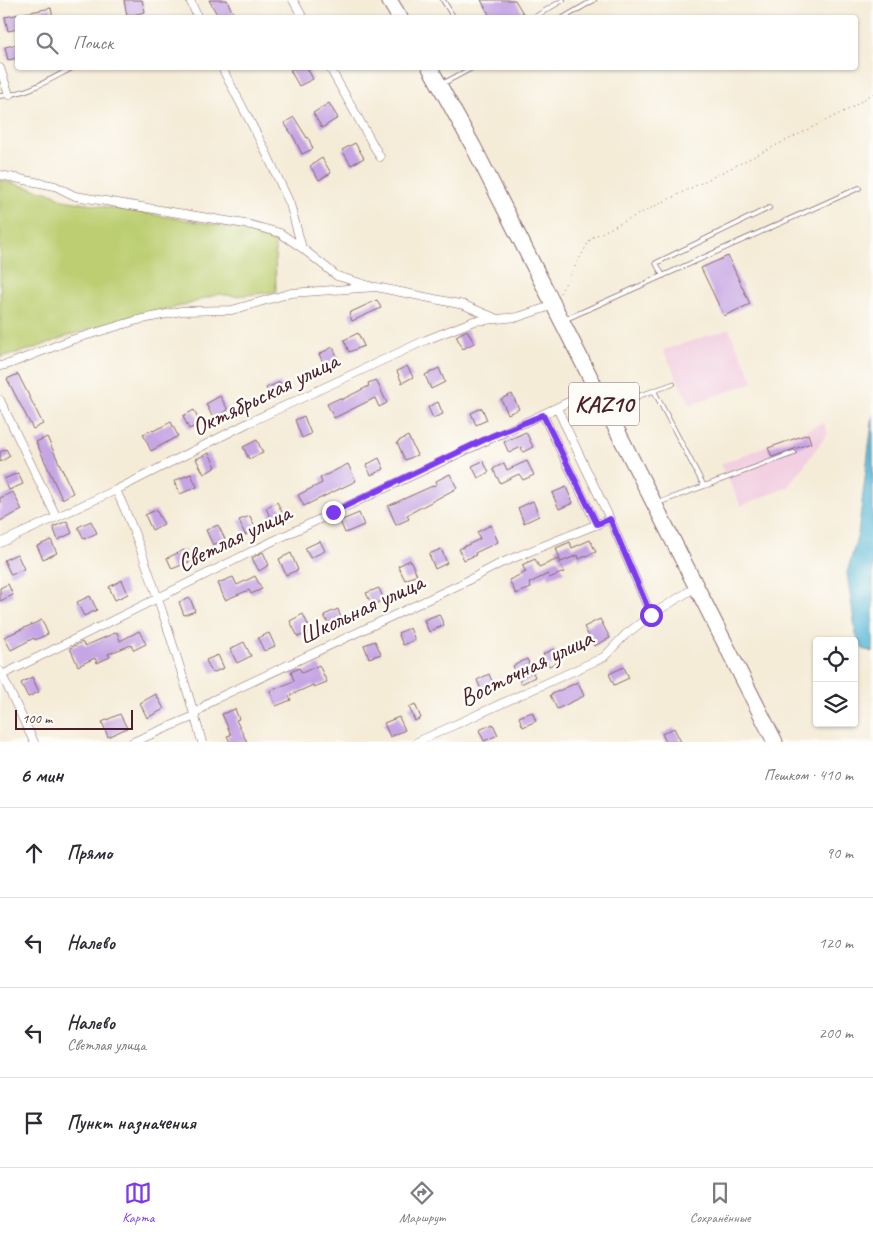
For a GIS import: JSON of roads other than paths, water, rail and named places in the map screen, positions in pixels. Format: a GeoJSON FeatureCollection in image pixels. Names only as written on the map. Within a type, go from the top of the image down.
{"type":"FeatureCollection","features":[{"type":"Feature","properties":{"kind":"highway"},"geometry":{"type":"LineString","coordinates":[[390,0],[398,15]]}},
{"type":"Feature","properties":{"kind":"highway","name":"KAZ10"},"geometry":{"type":"LineString","coordinates":[[432,70],[554,305],[775,742]]}},
{"type":"Feature","properties":{"kind":"street"},"geometry":{"type":"LineString","coordinates":[[190,0],[197,15]]}},
{"type":"Feature","properties":{"kind":"street"},"geometry":{"type":"LineString","coordinates":[[293,0],[301,15]]}},
{"type":"Feature","properties":{"kind":"street"},"geometry":{"type":"LineString","coordinates":[[0,68],[9,95]]}},
{"type":"Feature","properties":{"kind":"street"},"geometry":{"type":"LineString","coordinates":[[223,70],[264,148],[290,204],[302,248]]}},
{"type":"Feature","properties":{"kind":"street"},"geometry":{"type":"LineString","coordinates":[[331,70],[380,157]]}},
{"type":"Feature","properties":{"kind":"street"},"geometry":{"type":"LineString","coordinates":[[0,175],[55,186],[75,196],[251,225],[280,233],[337,276],[376,287],[464,305],[497,319]]}},
{"type":"Feature","properties":{"kind":"street"},"geometry":{"type":"LineString","coordinates":[[0,366],[10,364],[70,340],[138,320],[182,310],[232,310],[291,293],[376,287]]}},
{"type":"Feature","properties":{"kind":"street","name":"Октябрьская улица"},"geometry":{"type":"LineString","coordinates":[[0,542],[116,490],[248,422],[426,340],[474,321],[518,317],[554,305]]}},
{"type":"Feature","properties":{"kind":"street","name":"Светлая улица"},"geometry":{"type":"LineString","coordinates":[[1,674],[271,542],[596,389]]}},
{"type":"Feature","properties":{"kind":"street"},"geometry":{"type":"LineString","coordinates":[[0,400],[56,516]]}},
{"type":"Feature","properties":{"kind":"street"},"geometry":{"type":"LineString","coordinates":[[557,408],[610,519],[651,615]]}},
{"type":"Feature","properties":{"kind":"street"},"geometry":{"type":"LineString","coordinates":[[543,415],[597,524]]}},
{"type":"Feature","properties":{"kind":"street"},"geometry":{"type":"LineString","coordinates":[[116,490],[129,518],[158,598],[202,742]]}},
{"type":"Feature","properties":{"kind":"street","name":"Школьная улица"},"geometry":{"type":"LineString","coordinates":[[133,742],[190,718],[212,701],[463,584],[501,563],[610,519]]}},
{"type":"Feature","properties":{"kind":"street","name":"Восточная улица"},"geometry":{"type":"LineString","coordinates":[[417,742],[588,666],[608,654],[625,635],[651,615],[696,587]]}},
{"type":"Feature","properties":{"kind":"street"},"geometry":{"type":"LineString","coordinates":[[1,674],[34,742]]}},
{"type":"Feature","properties":{"kind":"lane"},"geometry":{"type":"LineString","coordinates":[[443,0],[452,15]]}},
{"type":"Feature","properties":{"kind":"lane"},"geometry":{"type":"LineString","coordinates":[[538,15],[563,0]]}},
{"type":"Feature","properties":{"kind":"lane"},"geometry":{"type":"LineString","coordinates":[[568,15],[594,0]]}},
{"type":"Feature","properties":{"kind":"lane"},"geometry":{"type":"LineString","coordinates":[[0,96],[36,87],[68,70]]}},
{"type":"Feature","properties":{"kind":"lane"},"geometry":{"type":"LineString","coordinates":[[440,85],[468,70]]}},
{"type":"Feature","properties":{"kind":"lane"},"geometry":{"type":"LineString","coordinates":[[562,321],[859,188]]}},
{"type":"Feature","properties":{"kind":"lane"},"geometry":{"type":"LineString","coordinates":[[663,276],[656,263],[769,208]]}},
{"type":"Feature","properties":{"kind":"lane"},"geometry":{"type":"LineString","coordinates":[[605,408],[673,384]]}},
{"type":"Feature","properties":{"kind":"lane"},"geometry":{"type":"LineString","coordinates":[[654,391],[704,486]]}},
{"type":"Feature","properties":{"kind":"lane"},"geometry":{"type":"LineString","coordinates":[[654,504],[794,453]]}},
{"type":"Feature","properties":{"kind":"water"},"geometry":{"type":"Polygon","coordinates":[[[873,415],[873,652],[863,649],[856,635],[847,573],[858,534],[873,415]]]}}]}
